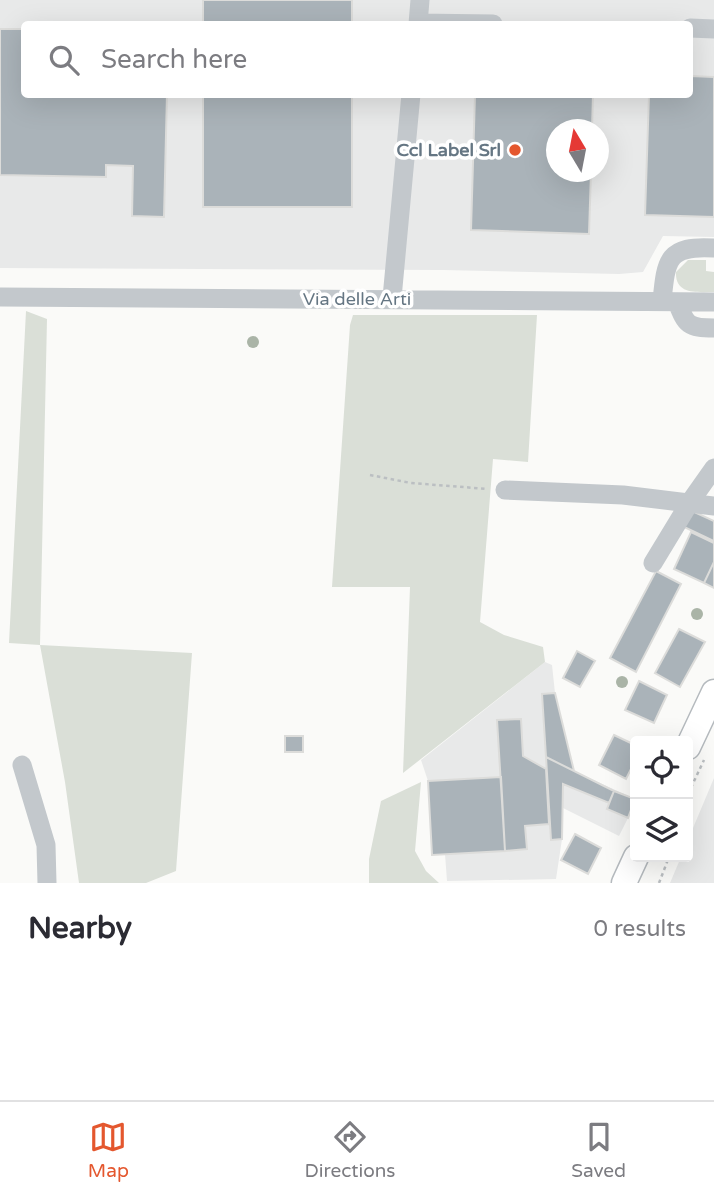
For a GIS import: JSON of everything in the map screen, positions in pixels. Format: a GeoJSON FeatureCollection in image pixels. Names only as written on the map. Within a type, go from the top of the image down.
{"type":"FeatureCollection","features":[{"type":"Feature","properties":{"kind":"main road"},"geometry":{"type":"LineString","coordinates":[[696,754],[714,692]]}},
{"type":"Feature","properties":{"kind":"main road"},"geometry":{"type":"LineString","coordinates":[[624,883],[634,862]]}},
{"type":"Feature","properties":{"kind":"street"},"geometry":{"type":"LineString","coordinates":[[418,21],[420,0]]}},
{"type":"Feature","properties":{"kind":"street"},"geometry":{"type":"LineString","coordinates":[[693,28],[714,29]]}},
{"type":"Feature","properties":{"kind":"street"},"geometry":{"type":"LineString","coordinates":[[392,299],[411,98]]}},
{"type":"Feature","properties":{"kind":"street"},"geometry":{"type":"LineString","coordinates":[[714,248],[691,247],[682,250],[670,259],[665,274],[670,301],[684,319],[691,326],[714,328]]}},
{"type":"Feature","properties":{"kind":"street","name":"Via delle Arti"},"geometry":{"type":"LineString","coordinates":[[0,297],[714,302]]}},
{"type":"Feature","properties":{"kind":"street"},"geometry":{"type":"LineString","coordinates":[[653,563],[714,468]]}},
{"type":"Feature","properties":{"kind":"street"},"geometry":{"type":"LineString","coordinates":[[505,490],[623,495],[714,506]]}},
{"type":"Feature","properties":{"kind":"street"},"geometry":{"type":"LineString","coordinates":[[22,765],[46,845],[47,883]]}},
{"type":"Feature","properties":{"kind":"path"},"geometry":{"type":"LineString","coordinates":[[370,475],[411,483],[505,490]]}},
{"type":"Feature","properties":{"kind":"path"},"geometry":{"type":"LineString","coordinates":[[659,883],[667,862]]}},
{"type":"Feature","properties":{"kind":"shaded area"},"geometry":{"type":"Polygon","coordinates":[[[0,0],[714,0],[714,237],[663,236],[643,272],[619,274],[443,270],[0,268],[0,0]]]}},
{"type":"Feature","properties":{"kind":"shaded area"},"geometry":{"type":"Polygon","coordinates":[[[688,260],[706,260],[706,271],[714,272],[714,292],[688,291],[679,285],[676,272],[688,260]]]}},
{"type":"Feature","properties":{"kind":"shaded area"},"geometry":{"type":"Polygon","coordinates":[[[26,311],[47,319],[40,645],[9,643],[26,311]]]}},
{"type":"Feature","properties":{"kind":"shaded area"},"geometry":{"type":"Polygon","coordinates":[[[353,315],[537,315],[528,462],[493,459],[480,622],[504,635],[543,647],[545,662],[403,773],[410,587],[332,587],[350,325],[353,315]]]}},
{"type":"Feature","properties":{"kind":"shaded area"},"geometry":{"type":"Polygon","coordinates":[[[40,645],[192,653],[176,871],[146,883],[79,883],[65,782],[40,645]]]}},
{"type":"Feature","properties":{"kind":"shaded area"},"geometry":{"type":"Polygon","coordinates":[[[545,662],[552,665],[555,693],[574,771],[630,797],[630,813],[619,836],[563,808],[556,879],[447,881],[445,854],[432,855],[428,781],[421,760],[545,662]]]}},
{"type":"Feature","properties":{"kind":"shaded area"},"geometry":{"type":"Polygon","coordinates":[[[714,778],[714,883],[670,883],[679,862],[693,862],[693,828],[714,778]]]}},
{"type":"Feature","properties":{"kind":"shaded area"},"geometry":{"type":"Polygon","coordinates":[[[421,782],[415,851],[426,871],[439,883],[369,883],[369,859],[381,801],[421,782]]]}},
{"type":"Feature","properties":{"kind":"building"},"geometry":{"type":"Polygon","coordinates":[[[203,0],[352,0],[352,21],[203,21],[203,0]]]}},
{"type":"Feature","properties":{"kind":"building"},"geometry":{"type":"Polygon","coordinates":[[[0,29],[21,29],[21,98],[167,98],[164,217],[132,216],[133,166],[106,165],[106,177],[0,175],[0,29]]]}},
{"type":"Feature","properties":{"kind":"building"},"geometry":{"type":"Polygon","coordinates":[[[693,76],[714,77],[714,217],[645,215],[649,98],[693,98],[693,76]]]}},
{"type":"Feature","properties":{"kind":"building"},"geometry":{"type":"Polygon","coordinates":[[[203,98],[352,98],[352,207],[203,207],[203,98]]]}},
{"type":"Feature","properties":{"kind":"building","name":"Ccl Label Srl"},"geometry":{"type":"Polygon","coordinates":[[[475,98],[593,98],[592,119],[546,119],[546,182],[591,182],[589,234],[471,230],[475,98]]]}},
{"type":"Feature","properties":{"kind":"building"},"geometry":{"type":"Polygon","coordinates":[[[690,510],[714,521],[714,541],[682,526],[690,510]]]}},
{"type":"Feature","properties":{"kind":"building"},"geometry":{"type":"Polygon","coordinates":[[[691,532],[714,543],[714,562],[704,583],[674,569],[691,532]]]}},
{"type":"Feature","properties":{"kind":"building"},"geometry":{"type":"Polygon","coordinates":[[[714,562],[714,588],[704,583],[714,562]]]}},
{"type":"Feature","properties":{"kind":"building"},"geometry":{"type":"Polygon","coordinates":[[[656,571],[681,584],[636,672],[610,658],[656,571]]]}},
{"type":"Feature","properties":{"kind":"building"},"geometry":{"type":"Polygon","coordinates":[[[679,629],[705,642],[680,687],[655,673],[679,629]]]}},
{"type":"Feature","properties":{"kind":"building"},"geometry":{"type":"Polygon","coordinates":[[[577,651],[595,661],[580,687],[563,678],[577,651]]]}},
{"type":"Feature","properties":{"kind":"building"},"geometry":{"type":"Polygon","coordinates":[[[639,681],[667,695],[654,723],[625,710],[639,681]]]}},
{"type":"Feature","properties":{"kind":"building"},"geometry":{"type":"Polygon","coordinates":[[[555,693],[574,771],[546,757],[542,694],[555,693]]]}},
{"type":"Feature","properties":{"kind":"building"},"geometry":{"type":"Polygon","coordinates":[[[521,719],[523,756],[546,769],[549,824],[525,826],[527,849],[505,851],[497,720],[521,719]]]}},
{"type":"Feature","properties":{"kind":"building"},"geometry":{"type":"Polygon","coordinates":[[[614,735],[630,743],[630,771],[626,779],[599,765],[614,735]]]}},
{"type":"Feature","properties":{"kind":"building"},"geometry":{"type":"Polygon","coordinates":[[[285,736],[303,736],[303,752],[285,752],[285,736]]]}},
{"type":"Feature","properties":{"kind":"building"},"geometry":{"type":"Polygon","coordinates":[[[546,757],[614,791],[609,803],[563,784],[562,839],[551,840],[546,757]]]}},
{"type":"Feature","properties":{"kind":"building"},"geometry":{"type":"Polygon","coordinates":[[[501,777],[505,851],[432,855],[428,781],[501,777]]]}},
{"type":"Feature","properties":{"kind":"building"},"geometry":{"type":"Polygon","coordinates":[[[614,791],[630,797],[628,818],[607,809],[614,791]]]}},
{"type":"Feature","properties":{"kind":"building"},"geometry":{"type":"Polygon","coordinates":[[[575,834],[601,848],[588,874],[561,860],[575,834]]]}},
{"type":"Feature","properties":{"kind":"place","name":"Ccl Label Srl"},"geometry":{"type":"Point","coordinates":[515,150]}}]}
